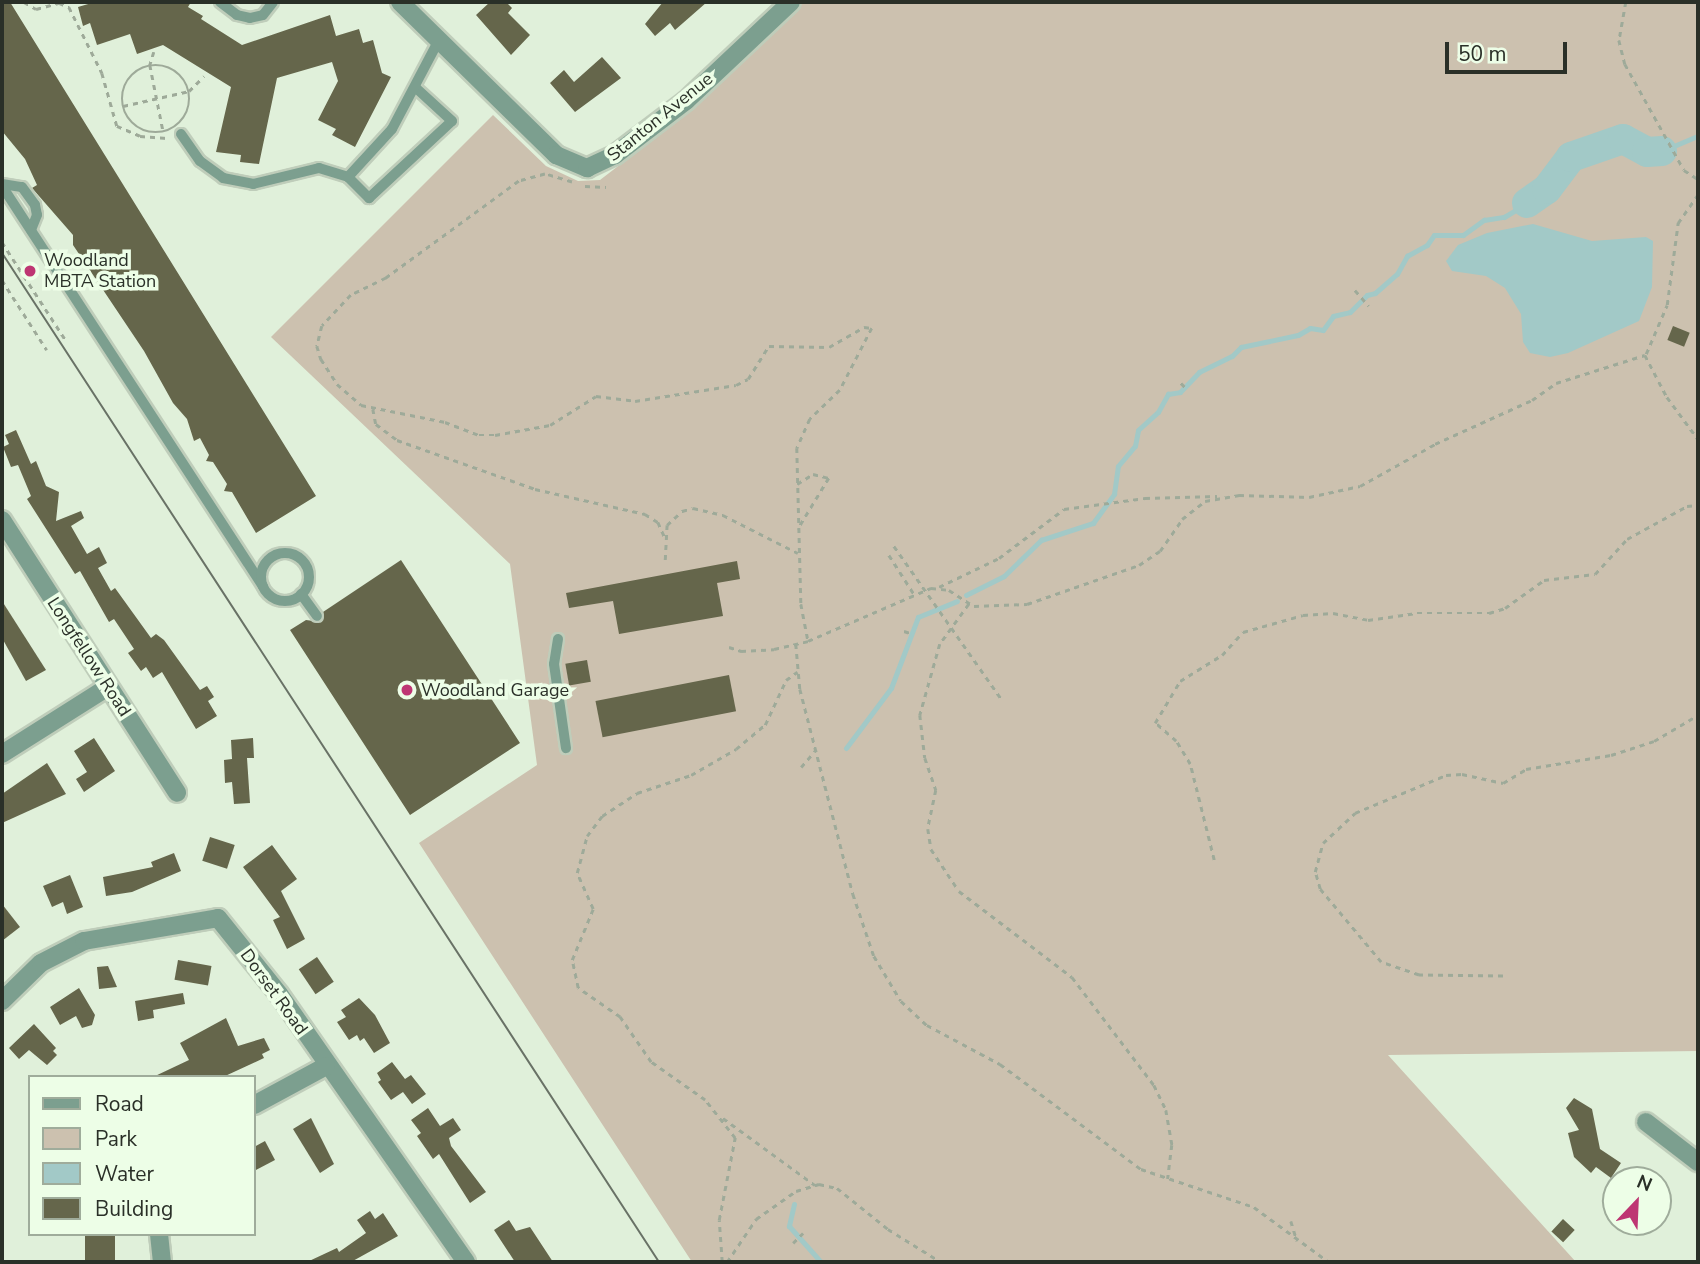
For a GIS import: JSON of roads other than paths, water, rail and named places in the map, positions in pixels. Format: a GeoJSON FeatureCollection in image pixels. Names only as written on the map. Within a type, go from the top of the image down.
{"type":"FeatureCollection","features":[{"type":"Feature","properties":{"kind":"street","name":"Stanton Avenue"},"geometry":{"type":"LineString","coordinates":[[400,2],[556,155],[587,168],[615,155],[686,101],[790,2]]}},
{"type":"Feature","properties":{"kind":"street","name":"Longfellow Road"},"geometry":{"type":"LineString","coordinates":[[2,522],[177,793]]}},
{"type":"Feature","properties":{"kind":"street"},"geometry":{"type":"LineString","coordinates":[[2,754],[108,687]]}},
{"type":"Feature","properties":{"kind":"street","name":"Dorset Road"},"geometry":{"type":"LineString","coordinates":[[2,1001],[41,962],[84,942],[218,918],[279,994],[460,1260]]}},
{"type":"Feature","properties":{"kind":"street"},"geometry":{"type":"LineString","coordinates":[[256,1104],[326,1066]]}},
{"type":"Feature","properties":{"kind":"street"},"geometry":{"type":"LineString","coordinates":[[1646,1122],[1698,1162]]}},
{"type":"Feature","properties":{"kind":"street"},"geometry":{"type":"LineString","coordinates":[[159,1236],[162,1262]]}},
{"type":"Feature","properties":{"kind":"lane"},"geometry":{"type":"LineString","coordinates":[[220,2],[250,19],[263,15],[273,2]]}},
{"type":"Feature","properties":{"kind":"lane"},"geometry":{"type":"LineString","coordinates":[[348,177],[392,130],[439,40]]}},
{"type":"Feature","properties":{"kind":"lane"},"geometry":{"type":"LineString","coordinates":[[181,134],[207,169],[233,181],[253,184],[319,168],[348,177],[369,198],[452,121],[416,88]]}},
{"type":"Feature","properties":{"kind":"lane"},"geometry":{"type":"LineString","coordinates":[[2,185],[263,586],[278,600],[301,594],[308,582],[307,569],[289,554],[266,562],[263,586]]}},
{"type":"Feature","properties":{"kind":"lane"},"geometry":{"type":"LineString","coordinates":[[2,185],[22,187],[35,205],[37,215],[31,230]]}},
{"type":"Feature","properties":{"kind":"lane"},"geometry":{"type":"LineString","coordinates":[[301,594],[317,616]]}},
{"type":"Feature","properties":{"kind":"lane"},"geometry":{"type":"LineString","coordinates":[[558,639],[554,664],[566,748]]}},
{"type":"Feature","properties":{"kind":"water"},"geometry":{"type":"Polygon","coordinates":[[[1533,224],[1592,241],[1646,237],[1653,241],[1652,287],[1639,321],[1568,353],[1550,357],[1530,353],[1523,342],[1521,314],[1505,288],[1486,276],[1452,271],[1446,261],[1458,245],[1487,233],[1533,224]]]}},
{"type":"Feature","properties":{"kind":"waterway"},"geometry":{"type":"LineString","coordinates":[[1662,151],[1698,136]]}},
{"type":"Feature","properties":{"kind":"waterway"},"geometry":{"type":"LineString","coordinates":[[1527,203],[1547,189],[1571,157],[1623,139],[1647,152],[1662,151]]}},
{"type":"Feature","properties":{"kind":"waterway"},"geometry":{"type":"LineString","coordinates":[[966,595],[1004,576],[1041,540],[1093,523],[1114,494],[1118,466],[1135,446],[1138,430],[1158,412],[1168,394],[1180,392],[1199,372],[1232,356],[1241,347],[1298,335],[1310,328],[1323,330],[1333,316],[1350,312],[1367,295],[1375,293],[1397,274],[1407,256],[1427,245],[1434,235],[1463,235],[1484,220],[1504,217],[1527,203]]}},
{"type":"Feature","properties":{"kind":"waterway"},"geometry":{"type":"LineString","coordinates":[[846,748],[891,688],[918,617],[957,601]]}},
{"type":"Feature","properties":{"kind":"waterway"},"geometry":{"type":"LineString","coordinates":[[794,1204],[789,1226],[821,1262]]}},
{"type":"Feature","properties":{"kind":"tram line"},"geometry":{"type":"LineString","coordinates":[[2,253],[659,1262]]}},
{"type":"Feature","properties":{"kind":"place","name":"Woodland MBTA Station"},"geometry":{"type":"Point","coordinates":[30,271]}},
{"type":"Feature","properties":{"kind":"place","name":"Woodland Garage"},"geometry":{"type":"Point","coordinates":[407,690]}}]}
